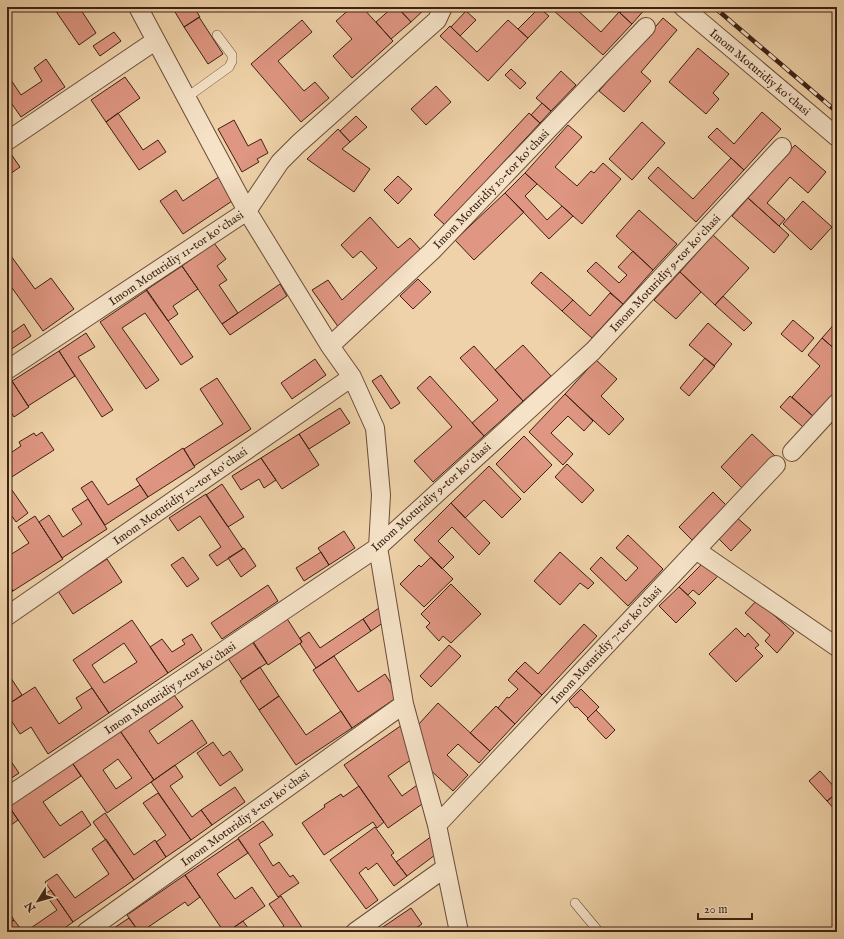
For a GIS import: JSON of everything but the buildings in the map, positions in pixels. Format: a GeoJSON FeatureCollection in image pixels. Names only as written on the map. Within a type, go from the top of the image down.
{"type":"FeatureCollection","features":[{"type":"Feature","properties":{"kind":"street"},"geometry":{"type":"LineString","coordinates":[[138,7],[247,211],[330,346],[352,377],[375,428],[381,495],[378,547],[404,704],[437,825],[459,932]]}},
{"type":"Feature","properties":{"kind":"street","name":"Imom Moturidiy 11-tor koʻchasi"},"geometry":{"type":"LineString","coordinates":[[7,370],[247,211],[280,162],[298,144],[437,20],[443,7]]}},
{"type":"Feature","properties":{"kind":"street","name":"Imom Moturidiy koʻchasi"},"geometry":{"type":"LineString","coordinates":[[683,7],[837,137]]}},
{"type":"Feature","properties":{"kind":"street","name":"Imom Moturidiy 10-tor koʻchasi"},"geometry":{"type":"LineString","coordinates":[[330,346],[432,251],[646,27]]}},
{"type":"Feature","properties":{"kind":"street"},"geometry":{"type":"LineString","coordinates":[[7,141],[155,41]]}},
{"type":"Feature","properties":{"kind":"street","name":"Imom Moturidiy 9-tor koʻchasi"},"geometry":{"type":"LineString","coordinates":[[7,798],[378,547],[593,351],[782,147]]}},
{"type":"Feature","properties":{"kind":"street","name":"Imom Moturidiy 10-tor koʻchasi"},"geometry":{"type":"LineString","coordinates":[[7,616],[352,377]]}},
{"type":"Feature","properties":{"kind":"street"},"geometry":{"type":"LineString","coordinates":[[792,452],[837,403]]}},
{"type":"Feature","properties":{"kind":"street","name":"Imom Moturidiy 7-tor koʻchasi"},"geometry":{"type":"LineString","coordinates":[[437,825],[776,466]]}},
{"type":"Feature","properties":{"kind":"street"},"geometry":{"type":"LineString","coordinates":[[696,550],[837,647]]}},
{"type":"Feature","properties":{"kind":"street","name":"Imom Moturidiy 8-tor koʻchasi"},"geometry":{"type":"LineString","coordinates":[[86,932],[404,704]]}},
{"type":"Feature","properties":{"kind":"street"},"geometry":{"type":"LineString","coordinates":[[355,932],[445,868]]}},
{"type":"Feature","properties":{"kind":"lane"},"geometry":{"type":"LineString","coordinates":[[186,98],[228,67],[232,61],[232,54],[217,35]]}},
{"type":"Feature","properties":{"kind":"lane"},"geometry":{"type":"LineString","coordinates":[[575,903],[599,932]]}},
{"type":"Feature","properties":{"kind":"railway"},"geometry":{"type":"LineString","coordinates":[[714,7],[837,112]]}}]}
